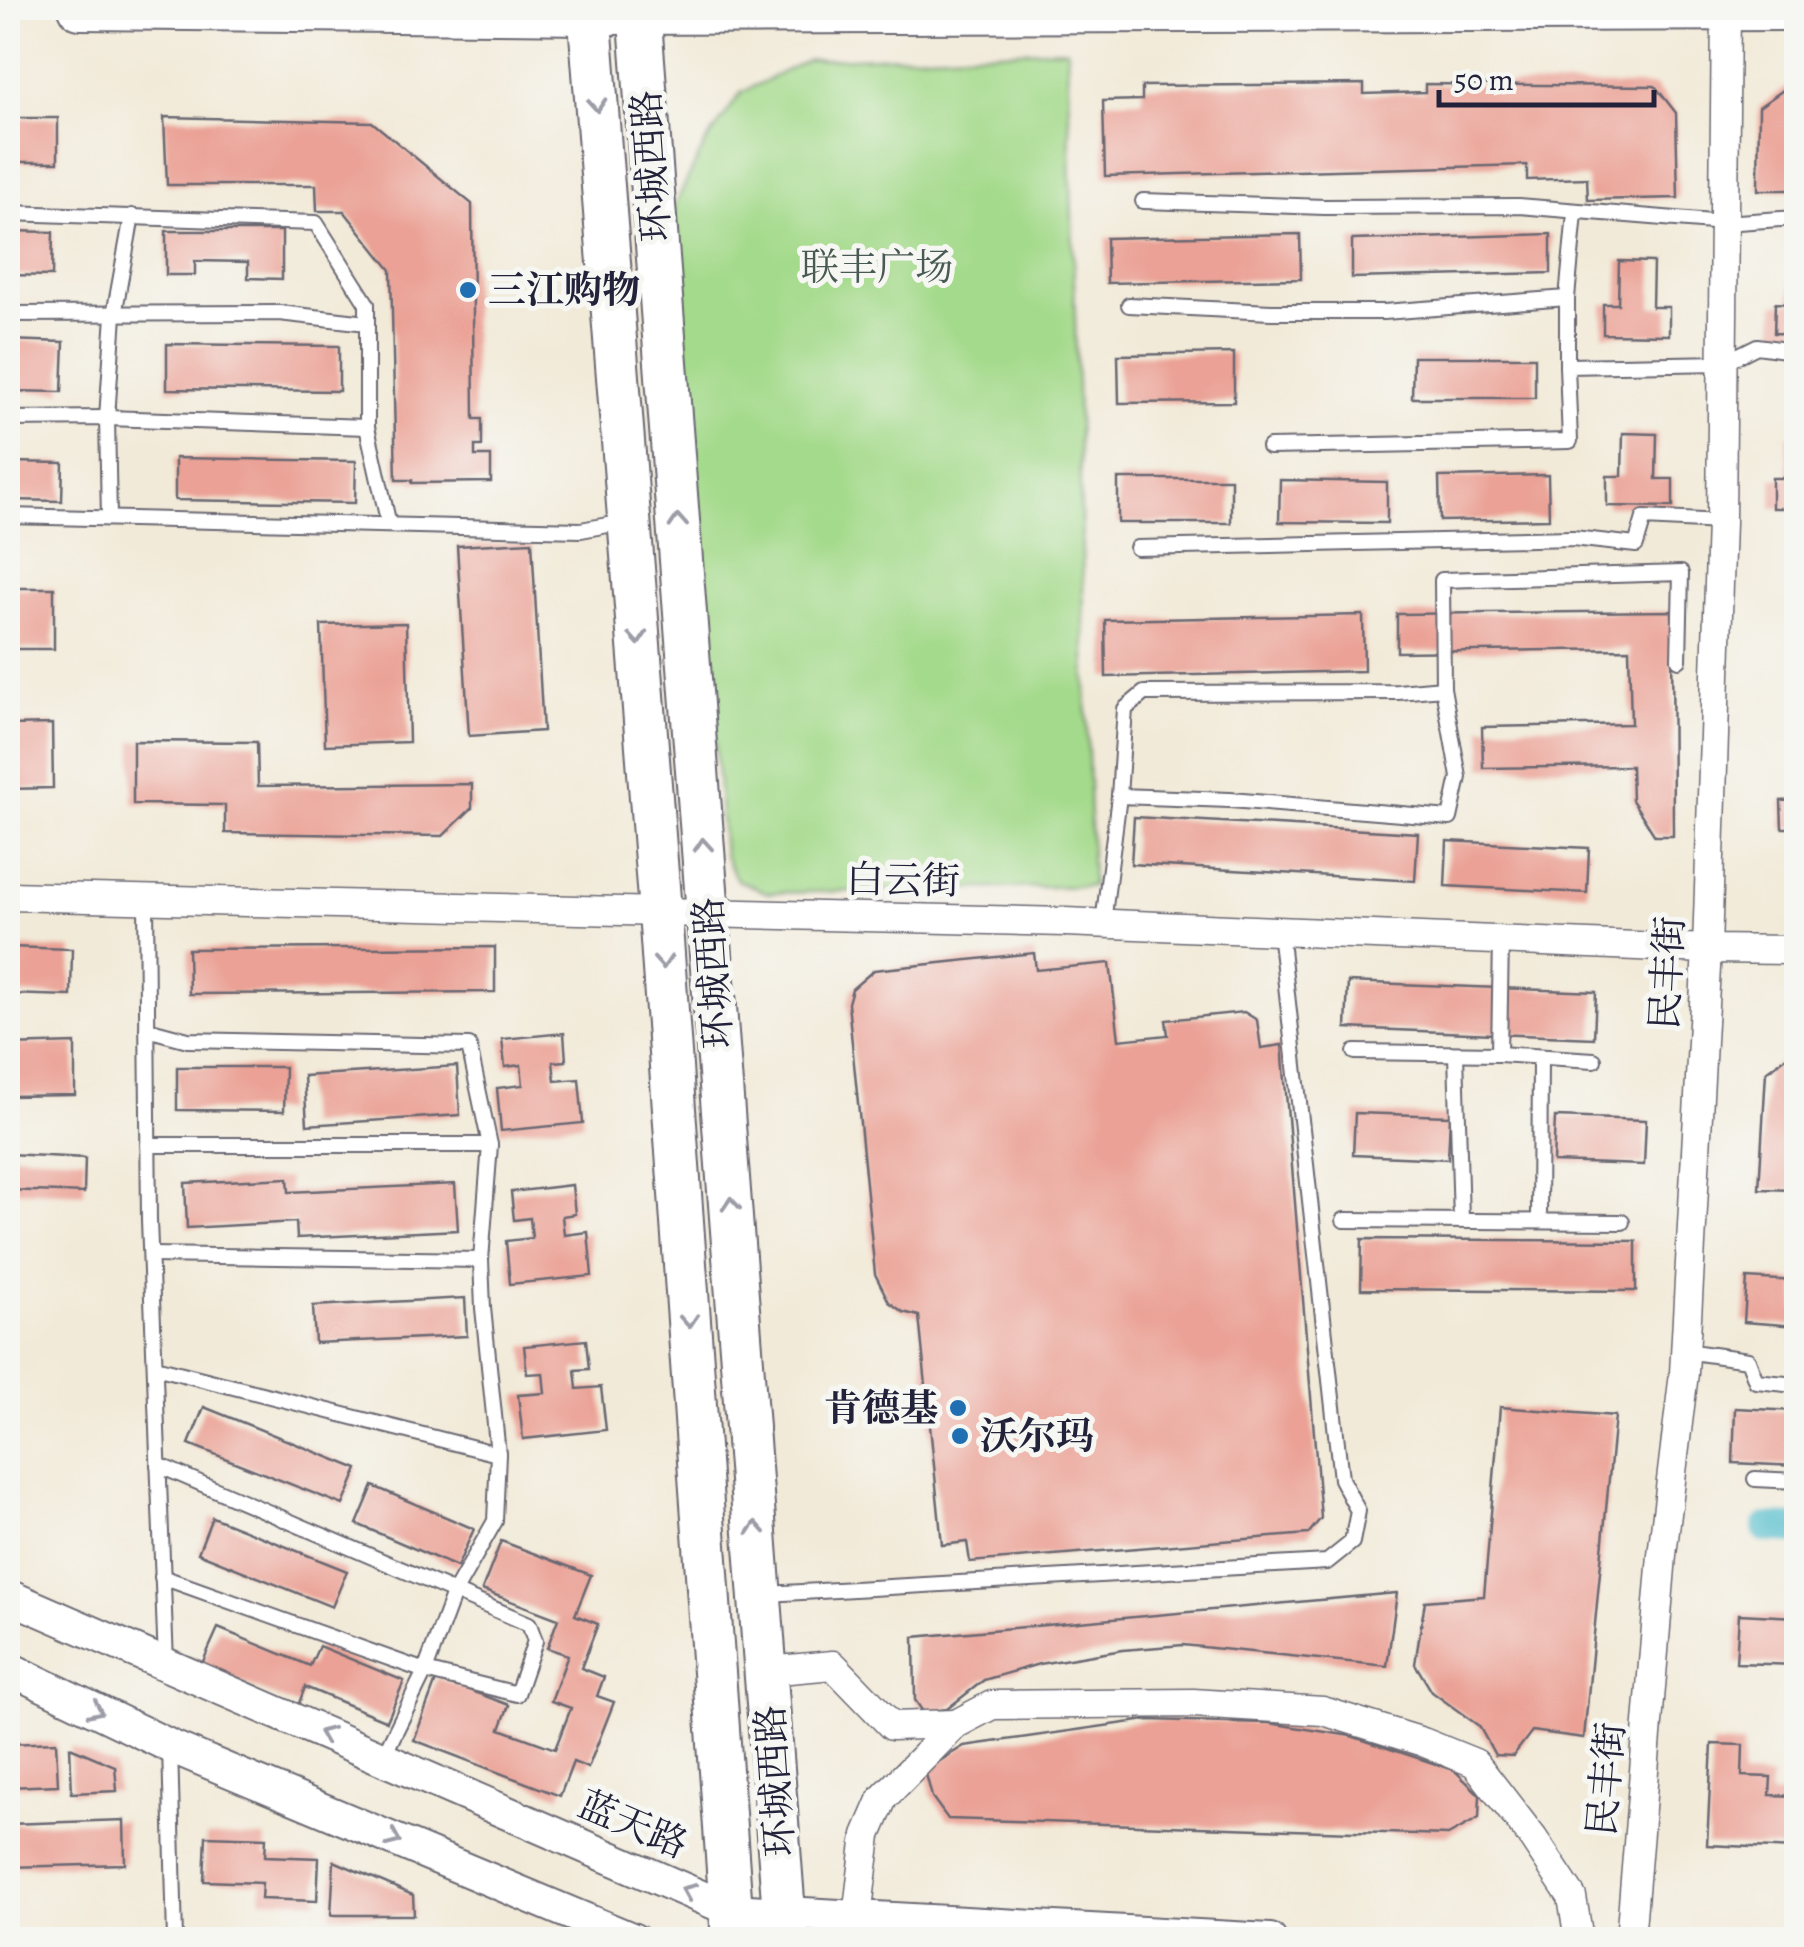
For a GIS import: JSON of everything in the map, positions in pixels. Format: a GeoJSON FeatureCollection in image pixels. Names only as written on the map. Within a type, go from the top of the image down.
{"type":"FeatureCollection","features":[{"type":"Feature","properties":{"kind":"main road"},"geometry":{"type":"LineString","coordinates":[[80,8],[1796,9]]}},
{"type":"Feature","properties":{"kind":"main road","name":"环城西路"},"geometry":{"type":"LineString","coordinates":[[590,10],[660,912],[732,1925]]}},
{"type":"Feature","properties":{"kind":"main road","name":"环城西路"},"geometry":{"type":"LineString","coordinates":[[639,10],[786,1926]]}},
{"type":"Feature","properties":{"kind":"street","name":"民丰街"},"geometry":{"type":"LineString","coordinates":[[1630,1940],[1662,1555],[1685,1351],[1706,949],[1721,522],[1726,9]]}},
{"type":"Feature","properties":{"kind":"street","name":"白云街"},"geometry":{"type":"LineString","coordinates":[[8,896],[1103,924],[1796,950]]}},
{"type":"Feature","properties":{"kind":"street","name":"蓝天路"},"geometry":{"type":"LineString","coordinates":[[8,1596],[382,1758],[732,1925],[786,1926],[857,1917],[1270,1940]]}},
{"type":"Feature","properties":{"kind":"street"},"geometry":{"type":"LineString","coordinates":[[767,1671],[834,1665],[892,1726],[956,1724]]}},
{"type":"Feature","properties":{"kind":"street"},"geometry":{"type":"LineString","coordinates":[[8,1668],[170,1746],[634,1940]]}},
{"type":"Feature","properties":{"kind":"street"},"geometry":{"type":"LineString","coordinates":[[857,1917],[867,1834],[883,1798],[956,1724],[992,1705],[1193,1703],[1323,1711],[1423,1742],[1474,1763],[1533,1838],[1572,1897],[1579,1940]]}},
{"type":"Feature","properties":{"kind":"lane"},"geometry":{"type":"LineString","coordinates":[[1143,200],[1325,207],[1519,206],[1724,223],[1796,218]]}},
{"type":"Feature","properties":{"kind":"lane"},"geometry":{"type":"LineString","coordinates":[[1269,447],[1570,441],[1567,298],[1574,212]]}},
{"type":"Feature","properties":{"kind":"lane"},"geometry":{"type":"LineString","coordinates":[[8,214],[316,223],[367,304],[367,427],[389,525]]}},
{"type":"Feature","properties":{"kind":"lane"},"geometry":{"type":"LineString","coordinates":[[109,518],[106,418],[114,315],[132,216]]}},
{"type":"Feature","properties":{"kind":"lane"},"geometry":{"type":"LineString","coordinates":[[1128,305],[1272,312],[1384,312],[1567,298]]}},
{"type":"Feature","properties":{"kind":"lane"},"geometry":{"type":"LineString","coordinates":[[8,314],[279,313],[367,323]]}},
{"type":"Feature","properties":{"kind":"lane"},"geometry":{"type":"LineString","coordinates":[[1567,366],[1722,363],[1756,346],[1796,355]]}},
{"type":"Feature","properties":{"kind":"lane"},"geometry":{"type":"LineString","coordinates":[[8,419],[106,418],[367,427]]}},
{"type":"Feature","properties":{"kind":"lane"},"geometry":{"type":"LineString","coordinates":[[8,516],[581,530],[630,521]]}},
{"type":"Feature","properties":{"kind":"lane"},"geometry":{"type":"LineString","coordinates":[[1137,548],[1573,538],[1636,545],[1644,518],[1721,522]]}},
{"type":"Feature","properties":{"kind":"lane"},"geometry":{"type":"LineString","coordinates":[[1120,796],[1230,800],[1450,818],[1458,777],[1443,688],[1442,580],[1682,573],[1679,660]]}},
{"type":"Feature","properties":{"kind":"lane"},"geometry":{"type":"LineString","coordinates":[[1103,924],[1120,796],[1125,709],[1144,693],[1398,692],[1443,688]]}},
{"type":"Feature","properties":{"kind":"lane"},"geometry":{"type":"LineString","coordinates":[[146,900],[148,1145],[166,1665]]}},
{"type":"Feature","properties":{"kind":"lane"},"geometry":{"type":"LineString","coordinates":[[761,1594],[1327,1562],[1352,1542],[1358,1511],[1341,1479],[1280,931]]}},
{"type":"Feature","properties":{"kind":"lane"},"geometry":{"type":"LineString","coordinates":[[1499,1054],[1501,938]]}},
{"type":"Feature","properties":{"kind":"lane"},"geometry":{"type":"LineString","coordinates":[[146,1030],[188,1040],[469,1046],[490,1146],[481,1260],[498,1454],[494,1521],[454,1593],[425,1671],[382,1758]]}},
{"type":"Feature","properties":{"kind":"lane"},"geometry":{"type":"LineString","coordinates":[[1354,1052],[1594,1060]]}},
{"type":"Feature","properties":{"kind":"lane"},"geometry":{"type":"LineString","coordinates":[[1456,1054],[1461,1220]]}},
{"type":"Feature","properties":{"kind":"lane"},"geometry":{"type":"LineString","coordinates":[[1539,1219],[1540,1058]]}},
{"type":"Feature","properties":{"kind":"lane"},"geometry":{"type":"LineString","coordinates":[[148,1145],[490,1146]]}},
{"type":"Feature","properties":{"kind":"lane"},"geometry":{"type":"LineString","coordinates":[[1344,1220],[1622,1222]]}},
{"type":"Feature","properties":{"kind":"lane"},"geometry":{"type":"LineString","coordinates":[[151,1255],[481,1260]]}},
{"type":"Feature","properties":{"kind":"lane"},"geometry":{"type":"LineString","coordinates":[[1685,1351],[1748,1360],[1756,1382],[1796,1384]]}},
{"type":"Feature","properties":{"kind":"lane"},"geometry":{"type":"LineString","coordinates":[[154,1367],[498,1454]]}},
{"type":"Feature","properties":{"kind":"lane"},"geometry":{"type":"LineString","coordinates":[[158,1465],[529,1624],[535,1641],[517,1694],[425,1671],[162,1578]]}},
{"type":"Feature","properties":{"kind":"lane"},"geometry":{"type":"LineString","coordinates":[[1754,1479],[1796,1481]]}},
{"type":"Feature","properties":{"kind":"lane"},"geometry":{"type":"LineString","coordinates":[[170,1746],[175,1940]]}},
{"type":"Feature","properties":{"kind":"green space","name":"联丰广场"},"geometry":{"type":"Polygon","coordinates":[[[1067,49],[1092,886],[768,893],[737,880],[724,855],[674,207],[705,144],[741,93],[807,60],[1067,49]]]}},
{"type":"Feature","properties":{"kind":"building"},"geometry":{"type":"Polygon","coordinates":[[[1796,81],[1796,190],[1758,190],[1759,107],[1796,81]]]}},
{"type":"Feature","properties":{"kind":"building"},"geometry":{"type":"Polygon","coordinates":[[[1364,84],[1364,94],[1425,92],[1425,84],[1655,86],[1676,113],[1678,198],[1588,200],[1587,178],[1527,180],[1527,165],[1105,176],[1103,101],[1142,100],[1142,86],[1364,84]]]}},
{"type":"Feature","properties":{"kind":"building"},"geometry":{"type":"Polygon","coordinates":[[[164,117],[372,122],[472,204],[474,419],[482,419],[482,446],[475,446],[475,456],[491,456],[491,482],[396,480],[391,270],[344,211],[317,211],[316,185],[167,185],[164,117]]]}},
{"type":"Feature","properties":{"kind":"building"},"geometry":{"type":"Polygon","coordinates":[[[8,118],[58,118],[58,162],[8,162],[8,118]]]}},
{"type":"Feature","properties":{"kind":"building"},"geometry":{"type":"Polygon","coordinates":[[[8,231],[53,232],[52,276],[8,275],[8,231]]]}},
{"type":"Feature","properties":{"kind":"building"},"geometry":{"type":"Polygon","coordinates":[[[166,231],[282,231],[282,279],[248,278],[248,262],[195,261],[195,275],[166,275],[166,231]]]}},
{"type":"Feature","properties":{"kind":"building"},"geometry":{"type":"Polygon","coordinates":[[[1300,234],[1301,279],[1107,283],[1106,238],[1300,234]]]}},
{"type":"Feature","properties":{"kind":"building"},"geometry":{"type":"Polygon","coordinates":[[[1551,234],[1551,273],[1352,278],[1352,240],[1551,234]]]}},
{"type":"Feature","properties":{"kind":"building"},"geometry":{"type":"Polygon","coordinates":[[[1619,261],[1653,262],[1652,307],[1669,307],[1669,335],[1603,334],[1603,304],[1618,304],[1619,261]]]}},
{"type":"Feature","properties":{"kind":"building"},"geometry":{"type":"Polygon","coordinates":[[[1790,261],[1796,261],[1796,334],[1774,333],[1775,303],[1790,304],[1790,261]]]}},
{"type":"Feature","properties":{"kind":"building"},"geometry":{"type":"Polygon","coordinates":[[[8,340],[64,342],[62,392],[8,391],[8,340]]]}},
{"type":"Feature","properties":{"kind":"building"},"geometry":{"type":"Polygon","coordinates":[[[167,344],[339,346],[339,391],[167,389],[167,344]]]}},
{"type":"Feature","properties":{"kind":"building"},"geometry":{"type":"Polygon","coordinates":[[[1234,353],[1234,402],[1119,403],[1118,355],[1234,353]]]}},
{"type":"Feature","properties":{"kind":"building"},"geometry":{"type":"Polygon","coordinates":[[[1413,357],[1535,357],[1535,398],[1412,398],[1413,357]]]}},
{"type":"Feature","properties":{"kind":"building"},"geometry":{"type":"Polygon","coordinates":[[[1623,433],[1657,434],[1656,479],[1673,479],[1673,507],[1607,506],[1607,476],[1622,476],[1623,433]]]}},
{"type":"Feature","properties":{"kind":"building"},"geometry":{"type":"Polygon","coordinates":[[[1788,436],[1796,436],[1796,508],[1772,508],[1772,478],[1788,478],[1788,436]]]}},
{"type":"Feature","properties":{"kind":"building"},"geometry":{"type":"Polygon","coordinates":[[[175,458],[356,461],[355,503],[175,500],[175,458]]]}},
{"type":"Feature","properties":{"kind":"building"},"geometry":{"type":"Polygon","coordinates":[[[8,462],[63,463],[62,501],[8,500],[8,462]]]}},
{"type":"Feature","properties":{"kind":"building"},"geometry":{"type":"Polygon","coordinates":[[[1548,475],[1549,519],[1440,521],[1439,477],[1548,475]]]}},
{"type":"Feature","properties":{"kind":"building"},"geometry":{"type":"Polygon","coordinates":[[[1118,479],[1231,479],[1231,523],[1118,523],[1118,479]]]}},
{"type":"Feature","properties":{"kind":"building"},"geometry":{"type":"Polygon","coordinates":[[[1280,480],[1387,482],[1387,523],[1279,522],[1280,480]]]}},
{"type":"Feature","properties":{"kind":"building"},"geometry":{"type":"Polygon","coordinates":[[[532,542],[543,731],[469,736],[457,546],[532,542]]]}},
{"type":"Feature","properties":{"kind":"building"},"geometry":{"type":"Polygon","coordinates":[[[8,588],[54,588],[54,649],[8,649],[8,588]]]}},
{"type":"Feature","properties":{"kind":"building"},"geometry":{"type":"Polygon","coordinates":[[[1672,611],[1673,836],[1655,836],[1632,800],[1631,766],[1483,768],[1482,727],[1631,724],[1629,649],[1397,652],[1397,614],[1672,611]]]}},
{"type":"Feature","properties":{"kind":"building"},"geometry":{"type":"Polygon","coordinates":[[[1363,615],[1364,671],[1106,677],[1105,620],[1363,615]]]}},
{"type":"Feature","properties":{"kind":"building"},"geometry":{"type":"Polygon","coordinates":[[[406,623],[409,742],[325,745],[321,625],[406,623]]]}},
{"type":"Feature","properties":{"kind":"building"},"geometry":{"type":"Polygon","coordinates":[[[52,724],[53,788],[8,789],[8,725],[52,724]]]}},
{"type":"Feature","properties":{"kind":"building"},"geometry":{"type":"Polygon","coordinates":[[[133,741],[257,742],[258,786],[472,784],[472,808],[443,836],[225,833],[225,805],[133,804],[133,741]]]}},
{"type":"Feature","properties":{"kind":"building"},"geometry":{"type":"Polygon","coordinates":[[[1796,800],[1796,828],[1782,828],[1781,801],[1796,800]]]}},
{"type":"Feature","properties":{"kind":"building"},"geometry":{"type":"Polygon","coordinates":[[[1134,817],[1418,833],[1415,881],[1131,864],[1134,817]]]}},
{"type":"Feature","properties":{"kind":"building"},"geometry":{"type":"Polygon","coordinates":[[[1447,841],[1589,848],[1587,893],[1445,886],[1447,841]]]}},
{"type":"Feature","properties":{"kind":"building"},"geometry":{"type":"Polygon","coordinates":[[[8,947],[72,949],[71,996],[8,994],[8,947]]]}},
{"type":"Feature","properties":{"kind":"building"},"geometry":{"type":"Polygon","coordinates":[[[495,947],[495,992],[189,994],[188,949],[495,947]]]}},
{"type":"Feature","properties":{"kind":"building"},"geometry":{"type":"Polygon","coordinates":[[[1034,953],[1036,970],[1110,963],[1119,1040],[1168,1035],[1166,1020],[1244,1012],[1257,1020],[1261,1048],[1282,1045],[1321,1518],[1308,1534],[970,1562],[967,1542],[942,1545],[919,1316],[903,1312],[889,1302],[875,1274],[848,1003],[852,989],[874,970],[1034,953]]]}},
{"type":"Feature","properties":{"kind":"building"},"geometry":{"type":"Polygon","coordinates":[[[1348,982],[1596,992],[1594,1038],[1346,1028],[1348,982]]]}},
{"type":"Feature","properties":{"kind":"building"},"geometry":{"type":"Polygon","coordinates":[[[564,1033],[566,1061],[553,1062],[555,1081],[579,1079],[583,1123],[501,1131],[497,1088],[523,1085],[521,1065],[505,1067],[502,1039],[564,1033]]]}},
{"type":"Feature","properties":{"kind":"building"},"geometry":{"type":"Polygon","coordinates":[[[75,1043],[75,1095],[8,1096],[8,1045],[75,1043]]]}},
{"type":"Feature","properties":{"kind":"building"},"geometry":{"type":"Polygon","coordinates":[[[1796,1050],[1796,1190],[1759,1189],[1766,1072],[1796,1050]]]}},
{"type":"Feature","properties":{"kind":"building"},"geometry":{"type":"Polygon","coordinates":[[[457,1066],[460,1115],[307,1125],[304,1076],[457,1066]]]}},
{"type":"Feature","properties":{"kind":"building"},"geometry":{"type":"Polygon","coordinates":[[[177,1067],[285,1067],[284,1111],[177,1110],[177,1067]]]}},
{"type":"Feature","properties":{"kind":"building"},"geometry":{"type":"Polygon","coordinates":[[[1355,1113],[1450,1116],[1448,1159],[1353,1155],[1355,1113]]]}},
{"type":"Feature","properties":{"kind":"building"},"geometry":{"type":"Polygon","coordinates":[[[1555,1117],[1646,1120],[1644,1165],[1553,1162],[1555,1117]]]}},
{"type":"Feature","properties":{"kind":"building"},"geometry":{"type":"Polygon","coordinates":[[[8,1154],[85,1158],[84,1193],[8,1190],[8,1154]]]}},
{"type":"Feature","properties":{"kind":"building"},"geometry":{"type":"Polygon","coordinates":[[[288,1178],[289,1192],[455,1184],[458,1230],[297,1238],[296,1222],[187,1228],[185,1183],[288,1178]]]}},
{"type":"Feature","properties":{"kind":"building"},"geometry":{"type":"Polygon","coordinates":[[[572,1185],[575,1214],[562,1216],[564,1235],[588,1232],[592,1276],[510,1284],[506,1241],[532,1238],[530,1218],[514,1220],[511,1192],[572,1185]]]}},
{"type":"Feature","properties":{"kind":"building"},"geometry":{"type":"Polygon","coordinates":[[[1362,1239],[1636,1241],[1636,1291],[1361,1289],[1362,1239]]]}},
{"type":"Feature","properties":{"kind":"building"},"geometry":{"type":"Polygon","coordinates":[[[1747,1278],[1796,1281],[1796,1326],[1744,1322],[1747,1278]]]}},
{"type":"Feature","properties":{"kind":"building"},"geometry":{"type":"Polygon","coordinates":[[[465,1298],[467,1336],[315,1343],[313,1306],[465,1298]]]}},
{"type":"Feature","properties":{"kind":"building"},"geometry":{"type":"Polygon","coordinates":[[[586,1340],[589,1369],[575,1370],[577,1389],[601,1387],[606,1430],[523,1439],[518,1395],[545,1393],[543,1373],[527,1374],[524,1346],[586,1340]]]}},
{"type":"Feature","properties":{"kind":"building"},"geometry":{"type":"Polygon","coordinates":[[[204,1407],[358,1469],[343,1505],[189,1444],[204,1407]]]}},
{"type":"Feature","properties":{"kind":"building"},"geometry":{"type":"Polygon","coordinates":[[[1500,1407],[1615,1416],[1584,1738],[1532,1731],[1513,1756],[1495,1755],[1479,1726],[1432,1692],[1415,1664],[1425,1601],[1484,1596],[1500,1407]]]}},
{"type":"Feature","properties":{"kind":"building"},"geometry":{"type":"Polygon","coordinates":[[[1735,1408],[1796,1411],[1796,1466],[1733,1463],[1735,1408]]]}},
{"type":"Feature","properties":{"kind":"building"},"geometry":{"type":"Polygon","coordinates":[[[373,1486],[474,1529],[457,1567],[357,1524],[373,1486]]]}},
{"type":"Feature","properties":{"kind":"building"},"geometry":{"type":"Polygon","coordinates":[[[212,1517],[347,1571],[332,1607],[198,1553],[212,1517]]]}},
{"type":"Feature","properties":{"kind":"building"},"geometry":{"type":"Polygon","coordinates":[[[501,1541],[591,1575],[575,1615],[598,1624],[581,1668],[604,1677],[597,1696],[614,1702],[588,1768],[573,1762],[560,1796],[414,1740],[437,1678],[509,1705],[500,1729],[555,1749],[571,1708],[551,1701],[568,1655],[547,1648],[558,1619],[482,1590],[501,1541]]]}},
{"type":"Feature","properties":{"kind":"building"},"geometry":{"type":"Polygon","coordinates":[[[1397,1593],[1387,1666],[1183,1645],[1039,1664],[984,1680],[947,1709],[923,1712],[915,1700],[914,1637],[1397,1593]]]}},
{"type":"Feature","properties":{"kind":"building"},"geometry":{"type":"Polygon","coordinates":[[[1739,1614],[1796,1617],[1796,1665],[1736,1663],[1739,1614]]]}},
{"type":"Feature","properties":{"kind":"building"},"geometry":{"type":"Polygon","coordinates":[[[218,1628],[310,1666],[319,1646],[404,1681],[387,1721],[305,1687],[298,1706],[201,1666],[218,1628]]]}},
{"type":"Feature","properties":{"kind":"building"},"geometry":{"type":"Polygon","coordinates":[[[1146,1720],[1269,1723],[1351,1736],[1454,1770],[1480,1795],[1479,1818],[1448,1835],[948,1819],[932,1797],[925,1770],[964,1746],[1146,1720]]]}},
{"type":"Feature","properties":{"kind":"building"},"geometry":{"type":"Polygon","coordinates":[[[56,1742],[58,1785],[8,1787],[8,1744],[56,1742]]]}},
{"type":"Feature","properties":{"kind":"building"},"geometry":{"type":"Polygon","coordinates":[[[1712,1744],[1743,1745],[1742,1776],[1771,1777],[1770,1795],[1796,1796],[1796,1849],[1707,1845],[1712,1744]]]}},
{"type":"Feature","properties":{"kind":"building"},"geometry":{"type":"Polygon","coordinates":[[[70,1747],[115,1766],[117,1791],[72,1793],[70,1747]]]}},
{"type":"Feature","properties":{"kind":"building"},"geometry":{"type":"Polygon","coordinates":[[[124,1820],[125,1864],[8,1867],[8,1824],[124,1820]]]}},
{"type":"Feature","properties":{"kind":"building"},"geometry":{"type":"Polygon","coordinates":[[[206,1836],[266,1838],[265,1856],[319,1858],[317,1901],[261,1899],[262,1883],[204,1881],[206,1836]]]}},
{"type":"Feature","properties":{"kind":"building"},"geometry":{"type":"Polygon","coordinates":[[[334,1861],[413,1895],[414,1915],[331,1915],[334,1861]]]}},
{"type":"Feature","properties":{"kind":"waterway"},"geometry":{"type":"LineString","coordinates":[[1767,1528],[1796,1529]]}},
{"type":"Feature","properties":{"kind":"place","name":"三江购物"},"geometry":{"type":"Point","coordinates":[468,290]}},
{"type":"Feature","properties":{"kind":"place","name":"肯德基"},"geometry":{"type":"Point","coordinates":[958,1408]}},
{"type":"Feature","properties":{"kind":"place","name":"沃尔玛"},"geometry":{"type":"Point","coordinates":[960,1436]}}]}
